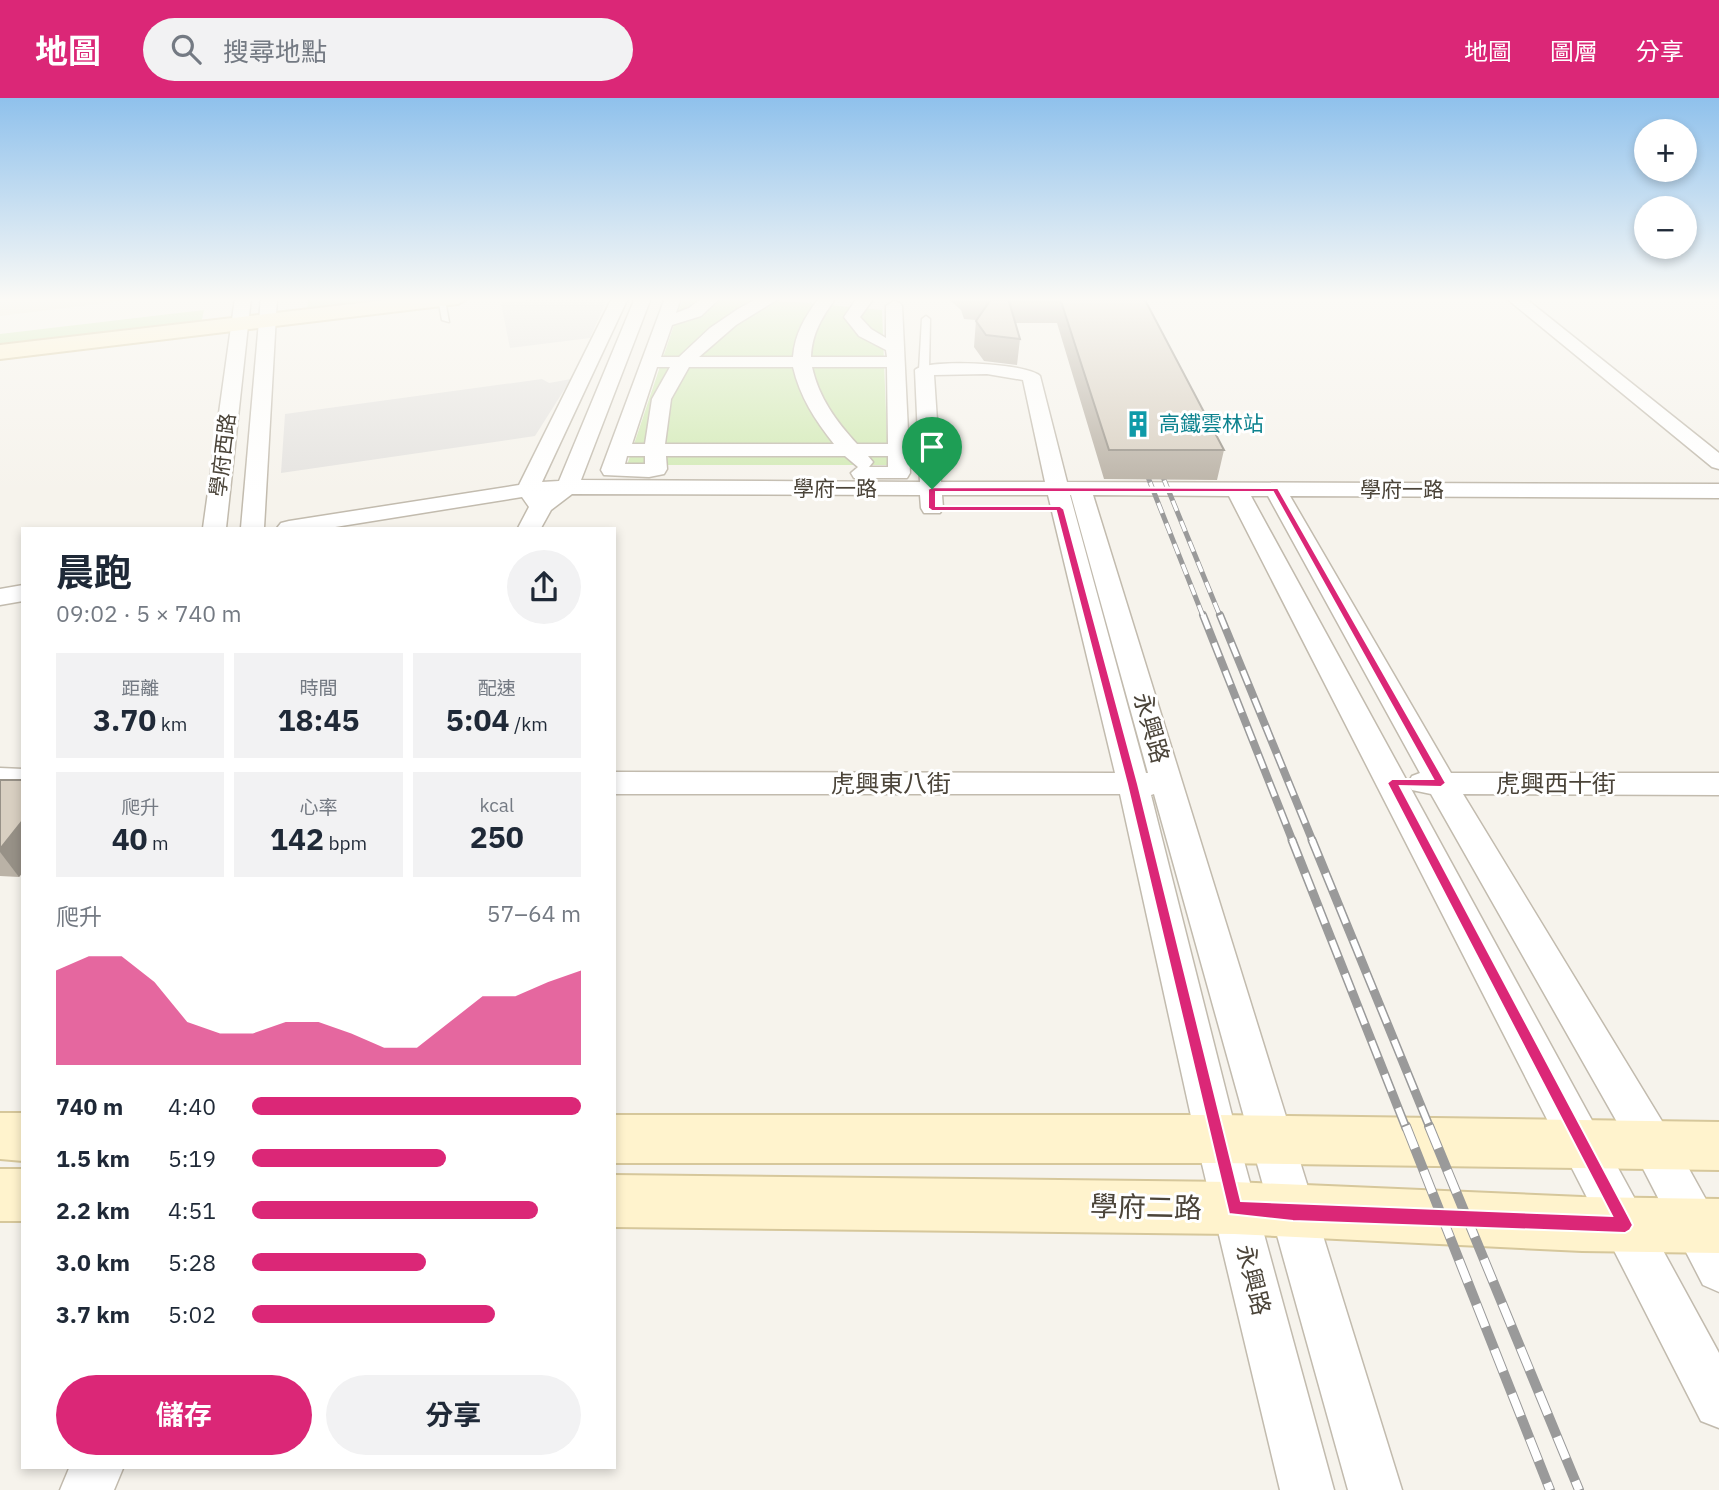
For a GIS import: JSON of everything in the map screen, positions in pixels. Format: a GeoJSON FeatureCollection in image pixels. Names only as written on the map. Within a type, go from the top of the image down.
{"type":"FeatureCollection","features":[{"type":"Feature","properties":{"kind":"street","name":"學府西路"},"geometry":{"type":"LineString","coordinates":[[214,527],[234,363]]}},
{"type":"Feature","properties":{"kind":"street","name":"學府西路"},"geometry":{"type":"LineString","coordinates":[[252,527],[264,363]]}},
{"type":"Feature","properties":{"kind":"street"},"geometry":{"type":"LineString","coordinates":[[530,527],[534,498],[592,363]]}},
{"type":"Feature","properties":{"kind":"street"},"geometry":{"type":"LineString","coordinates":[[567,487],[617,363]]}},
{"type":"Feature","properties":{"kind":"street"},"geometry":{"type":"LineString","coordinates":[[653,363],[620,450],[655,460],[899,473],[895,363]]}},
{"type":"Feature","properties":{"kind":"street"},"geometry":{"type":"LineString","coordinates":[[655,460],[662,398],[670,379],[686,363]]}},
{"type":"Feature","properties":{"kind":"street"},"geometry":{"type":"LineString","coordinates":[[801,363],[811,399],[873,473]]}},
{"type":"Feature","properties":{"kind":"street"},"geometry":{"type":"LineString","coordinates":[[1595,363],[1719,463]]}},
{"type":"Feature","properties":{"kind":"street"},"geometry":{"type":"LineString","coordinates":[[1620,363],[1719,441]]}},
{"type":"Feature","properties":{"kind":"street","name":"永興路"},"geometry":{"type":"LineString","coordinates":[[924,370],[987,369],[1031,376],[1071,499],[1150,784],[1273,1142],[1375,1490]]}},
{"type":"Feature","properties":{"kind":"street"},"geometry":{"type":"LineString","coordinates":[[924,370],[932,499]]}},
{"type":"Feature","properties":{"kind":"street"},"geometry":{"type":"LineString","coordinates":[[655,460],[898,450]]}},
{"type":"Feature","properties":{"kind":"street","name":"學府一路"},"geometry":{"type":"LineString","coordinates":[[404,527],[534,498],[567,487],[932,499]]}},
{"type":"Feature","properties":{"kind":"street","name":"學府一路"},"geometry":{"type":"LineString","coordinates":[[297,527],[534,498],[1261,499],[1719,491]]}},
{"type":"Feature","properties":{"kind":"street"},"geometry":{"type":"LineString","coordinates":[[1261,499],[1392,783],[1719,1403]]}},
{"type":"Feature","properties":{"kind":"street"},"geometry":{"type":"LineString","coordinates":[[1261,499],[1441,783],[1711,1240]]}},
{"type":"Feature","properties":{"kind":"street","name":"學府一路"},"geometry":{"type":"LineString","coordinates":[[1261,499],[1719,508]]}},
{"type":"Feature","properties":{"kind":"street"},"geometry":{"type":"LineString","coordinates":[[0,577],[21,573]]}},
{"type":"Feature","properties":{"kind":"street"},"geometry":{"type":"LineString","coordinates":[[0,597],[21,593]]}},
{"type":"Feature","properties":{"kind":"street"},"geometry":{"type":"LineString","coordinates":[[0,778],[21,779]]}},
{"type":"Feature","properties":{"kind":"street","name":"虎興東八街"},"geometry":{"type":"LineString","coordinates":[[616,783],[1150,784]]}},
{"type":"Feature","properties":{"kind":"street","name":"虎興西十街"},"geometry":{"type":"LineString","coordinates":[[1392,783],[1719,784]]}},
{"type":"Feature","properties":{"kind":"street","name":"永興路"},"geometry":{"type":"LineString","coordinates":[[1150,784],[1217,1139],[1307,1490]]}},
{"type":"Feature","properties":{"kind":"street"},"geometry":{"type":"LineString","coordinates":[[0,1136],[21,1137]]}},
{"type":"Feature","properties":{"kind":"street"},"geometry":{"type":"LineString","coordinates":[[616,1139],[1217,1139],[1273,1142],[1583,1142],[1719,1146]]}},
{"type":"Feature","properties":{"kind":"street"},"geometry":{"type":"LineString","coordinates":[[0,1195],[21,1195]]}},
{"type":"Feature","properties":{"kind":"street","name":"學府二路"},"geometry":{"type":"LineString","coordinates":[[616,1201],[1234,1208],[1293,1213],[1625,1225],[1711,1240]]}},
{"type":"Feature","properties":{"kind":"street"},"geometry":{"type":"LineString","coordinates":[[87,1490],[97,1469]]}},
{"type":"Feature","properties":{"kind":"lane"},"geometry":{"type":"LineString","coordinates":[[924,363],[924,370]]}},
{"type":"Feature","properties":{"kind":"green space"},"geometry":{"type":"Polygon","coordinates":[[[661,363],[884,363],[888,465],[627,465],[661,363]]]}},
{"type":"Feature","properties":{"kind":"shaded area"},"geometry":{"type":"Polygon","coordinates":[[[542,379],[549,383],[571,379],[535,436],[281,473],[285,414],[542,379]]]}},
{"type":"Feature","properties":{"kind":"building"},"geometry":{"type":"Polygon","coordinates":[[[1081,363],[1178,363],[1224,450],[1109,450],[1081,363]]]}},
{"type":"Feature","properties":{"kind":"building"},"geometry":{"type":"Polygon","coordinates":[[[0,780],[21,780],[21,823],[0,849],[0,780]]]}},
{"type":"Feature","properties":{"kind":"railway"},"geometry":{"type":"LineString","coordinates":[[1156,460],[1220,616]]}},
{"type":"Feature","properties":{"kind":"railway"},"geometry":{"type":"LineString","coordinates":[[1142,462],[1203,616]]}},
{"type":"Feature","properties":{"kind":"railway"},"geometry":{"type":"LineString","coordinates":[[1203,615],[1293,842]]}},
{"type":"Feature","properties":{"kind":"railway"},"geometry":{"type":"LineString","coordinates":[[1220,615],[1313,842]]}},
{"type":"Feature","properties":{"kind":"railway"},"geometry":{"type":"LineString","coordinates":[[1292,840],[1406,1128]]}},
{"type":"Feature","properties":{"kind":"railway"},"geometry":{"type":"LineString","coordinates":[[1312,840],[1430,1128]]}},
{"type":"Feature","properties":{"kind":"railway"},"geometry":{"type":"LineString","coordinates":[[1406,1126],[1550,1490]]}},
{"type":"Feature","properties":{"kind":"railway"},"geometry":{"type":"LineString","coordinates":[[1429,1126],[1579,1490]]}},
{"type":"Feature","properties":{"kind":"place","name":"高鐵雲林站"},"geometry":{"type":"Point","coordinates":[1138,424]}},
{"type":"Feature","properties":{"kind":"route"},"geometry":{"type":"LineString","coordinates":[[932,489],[1275,489],[1441,783],[1392,783],[1625,1225],[1293,1213],[1234,1208],[1133,784],[1060,509],[932,508],[932,489]]}}]}
